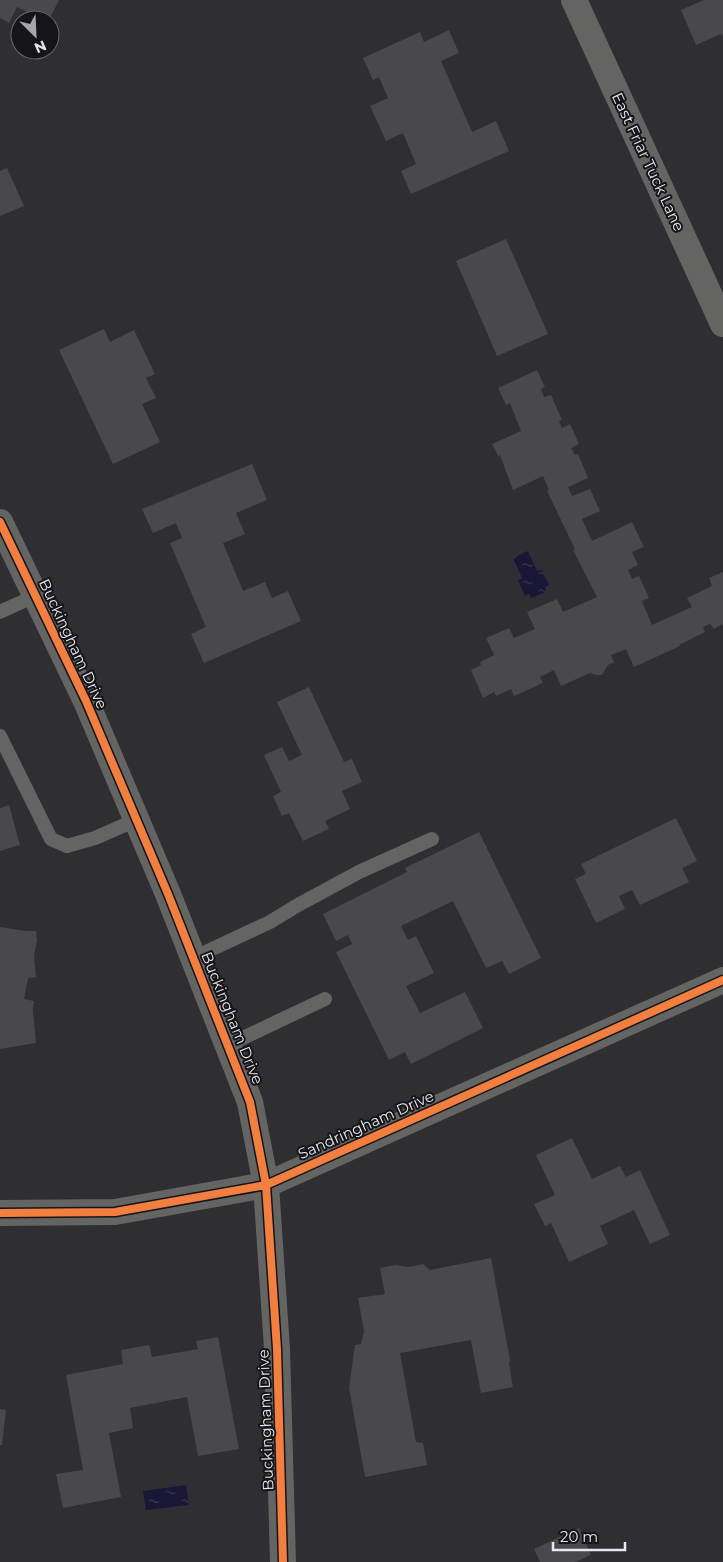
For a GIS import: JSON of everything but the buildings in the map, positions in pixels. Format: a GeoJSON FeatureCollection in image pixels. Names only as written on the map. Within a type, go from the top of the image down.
{"type":"FeatureCollection","features":[{"type":"Feature","properties":{"kind":"street","name":"East Friar Tuck Lane"},"geometry":{"type":"LineString","coordinates":[[574,0],[723,324]]}},
{"type":"Feature","properties":{"kind":"street","name":"Buckingham Drive"},"geometry":{"type":"LineString","coordinates":[[0,522],[86,702],[193,958],[250,1102],[266,1185],[277,1348],[283,1562]]}},
{"type":"Feature","properties":{"kind":"street","name":"Sandringham Drive"},"geometry":{"type":"LineString","coordinates":[[0,1212],[115,1212],[266,1185],[723,980]]}},
{"type":"Feature","properties":{"kind":"lane"},"geometry":{"type":"LineString","coordinates":[[0,612],[35,596]]}},
{"type":"Feature","properties":{"kind":"lane"},"geometry":{"type":"LineString","coordinates":[[0,736],[52,839],[67,846],[95,838],[136,820]]}},
{"type":"Feature","properties":{"kind":"lane"},"geometry":{"type":"LineString","coordinates":[[193,958],[270,922],[359,872],[432,839]]}},
{"type":"Feature","properties":{"kind":"lane"},"geometry":{"type":"LineString","coordinates":[[228,1045],[325,1000]]}},
{"type":"Feature","properties":{"kind":"water"},"geometry":{"type":"Polygon","coordinates":[[[528,551],[537,571],[542,570],[549,585],[545,587],[546,592],[531,598],[529,594],[525,596],[518,580],[522,578],[513,558],[528,551]]]}},
{"type":"Feature","properties":{"kind":"water"},"geometry":{"type":"Polygon","coordinates":[[[186,1485],[189,1505],[146,1510],[143,1491],[186,1485]]]}},
{"type":"Feature","properties":{"kind":"cycle path"},"geometry":{"type":"LineString","coordinates":[[0,522],[86,701],[168,894],[250,1102],[266,1185],[277,1349],[283,1562]]}},
{"type":"Feature","properties":{"kind":"cycle path"},"geometry":{"type":"LineString","coordinates":[[0,1213],[115,1212],[266,1185],[723,980]]}}]}
